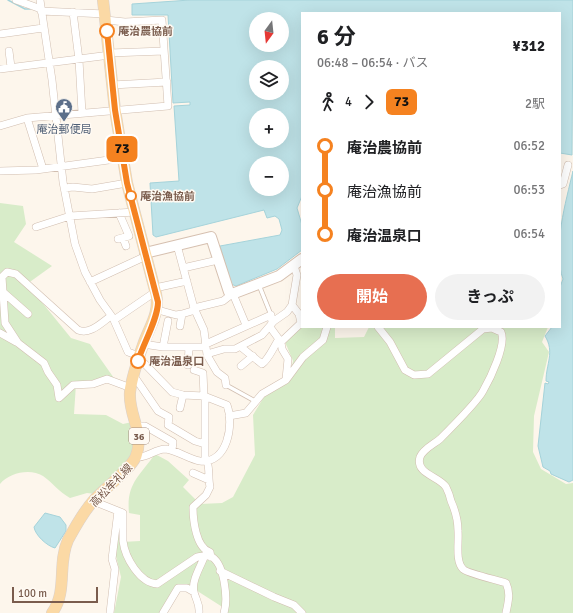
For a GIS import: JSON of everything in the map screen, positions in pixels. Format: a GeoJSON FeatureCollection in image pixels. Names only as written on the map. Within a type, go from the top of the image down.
{"type":"FeatureCollection","features":[{"type":"Feature","properties":{"kind":"main road"},"geometry":{"type":"LineString","coordinates":[[103,0],[115,110],[127,183],[155,290],[158,310]]}},
{"type":"Feature","properties":{"kind":"main road","name":"高松牟礼線"},"geometry":{"type":"LineString","coordinates":[[52,613],[58,604],[62,590],[62,565],[65,549],[93,501],[136,457],[140,440],[130,405],[131,388],[143,344],[158,310]]}},
{"type":"Feature","properties":{"kind":"street"},"geometry":{"type":"LineString","coordinates":[[0,119],[3,125],[27,118],[168,106],[162,20],[125,22],[106,17],[73,12],[41,10],[16,0]]}},
{"type":"Feature","properties":{"kind":"street"},"geometry":{"type":"LineString","coordinates":[[40,0],[49,61],[61,167],[75,244],[90,282],[112,318],[128,352],[139,357],[172,392],[183,395],[204,396],[227,405],[229,416],[227,441],[222,452],[215,458],[206,461],[199,460],[172,450],[163,449],[139,458],[136,457]]}},
{"type":"Feature","properties":{"kind":"street"},"geometry":{"type":"LineString","coordinates":[[73,12],[82,113]]}},
{"type":"Feature","properties":{"kind":"street"},"geometry":{"type":"LineString","coordinates":[[0,34],[43,28]]}},
{"type":"Feature","properties":{"kind":"street"},"geometry":{"type":"LineString","coordinates":[[8,51],[11,67]]}},
{"type":"Feature","properties":{"kind":"street"},"geometry":{"type":"LineString","coordinates":[[0,69],[49,61],[110,54],[164,51]]}},
{"type":"Feature","properties":{"kind":"street"},"geometry":{"type":"LineString","coordinates":[[112,85],[167,82]]}},
{"type":"Feature","properties":{"kind":"street"},"geometry":{"type":"LineString","coordinates":[[27,118],[44,169]]}},
{"type":"Feature","properties":{"kind":"street"},"geometry":{"type":"LineString","coordinates":[[0,171],[44,169],[123,158]]}},
{"type":"Feature","properties":{"kind":"street"},"geometry":{"type":"LineString","coordinates":[[561,185],[563,184],[568,165]]}},
{"type":"Feature","properties":{"kind":"street"},"geometry":{"type":"LineString","coordinates":[[65,188],[73,187],[92,189],[127,183]]}},
{"type":"Feature","properties":{"kind":"street"},"geometry":{"type":"LineString","coordinates":[[36,227],[70,216],[135,212]]}},
{"type":"Feature","properties":{"kind":"street"},"geometry":{"type":"LineString","coordinates":[[119,213],[129,236],[120,238],[126,246]]}},
{"type":"Feature","properties":{"kind":"street"},"geometry":{"type":"LineString","coordinates":[[90,282],[146,255],[211,237],[229,292],[232,294],[246,325]]}},
{"type":"Feature","properties":{"kind":"street"},"geometry":{"type":"LineString","coordinates":[[177,246],[194,308],[204,330],[206,348],[217,372],[225,378],[226,385]]}},
{"type":"Feature","properties":{"kind":"street"},"geometry":{"type":"LineString","coordinates":[[183,268],[218,260]]}},
{"type":"Feature","properties":{"kind":"street"},"geometry":{"type":"LineString","coordinates":[[158,310],[176,315],[192,311],[194,308],[224,301],[232,294],[279,276],[301,260]]}},
{"type":"Feature","properties":{"kind":"street"},"geometry":{"type":"LineString","coordinates":[[143,344],[163,347],[241,347],[252,339],[262,335],[274,321],[287,312],[292,305],[297,275],[294,266]]}},
{"type":"Feature","properties":{"kind":"street"},"geometry":{"type":"LineString","coordinates":[[18,343],[5,322],[2,277],[7,272],[16,274],[78,330],[84,332],[90,331],[112,318],[155,290],[187,281]]}},
{"type":"Feature","properties":{"kind":"street"},"geometry":{"type":"LineString","coordinates":[[3,292],[28,314]]}},
{"type":"Feature","properties":{"kind":"street"},"geometry":{"type":"LineString","coordinates":[[241,347],[262,364],[267,361],[270,351],[301,323],[299,314],[292,305]]}},
{"type":"Feature","properties":{"kind":"street"},"geometry":{"type":"LineString","coordinates":[[180,326],[182,314]]}},
{"type":"Feature","properties":{"kind":"street"},"geometry":{"type":"LineString","coordinates":[[206,348],[246,325],[271,315],[272,322],[270,327]]}},
{"type":"Feature","properties":{"kind":"street"},"geometry":{"type":"LineString","coordinates":[[163,347],[168,321]]}},
{"type":"Feature","properties":{"kind":"street"},"geometry":{"type":"LineString","coordinates":[[270,327],[280,341],[282,349],[288,360],[286,380]]}},
{"type":"Feature","properties":{"kind":"street"},"geometry":{"type":"LineString","coordinates":[[229,416],[246,413],[255,400],[262,394],[286,380],[303,357],[323,340],[327,328]]}},
{"type":"Feature","properties":{"kind":"street"},"geometry":{"type":"LineString","coordinates":[[379,328],[390,342],[405,370],[414,375],[428,374],[483,329],[492,328],[502,332],[504,336],[503,346],[483,392],[440,439],[420,456],[420,466],[424,472],[445,486],[453,504],[458,529],[459,562],[461,568],[466,572],[491,577],[506,583],[509,590],[506,613]]}},
{"type":"Feature","properties":{"kind":"street"},"geometry":{"type":"LineString","coordinates":[[0,333],[18,343],[44,363],[57,385],[59,398],[73,384],[93,384],[107,379],[131,388]]}},
{"type":"Feature","properties":{"kind":"street"},"geometry":{"type":"LineString","coordinates":[[188,347],[191,367],[203,372],[206,461],[210,470],[210,487],[206,495],[193,507],[194,525],[203,549],[210,552],[193,584],[194,592],[199,603],[199,613]]}},
{"type":"Feature","properties":{"kind":"street"},"geometry":{"type":"LineString","coordinates":[[241,366],[253,356]]}},
{"type":"Feature","properties":{"kind":"street"},"geometry":{"type":"LineString","coordinates":[[134,376],[158,410],[169,417],[168,425],[195,441],[205,444]]}},
{"type":"Feature","properties":{"kind":"street"},"geometry":{"type":"LineString","coordinates":[[180,408],[183,395]]}},
{"type":"Feature","properties":{"kind":"street"},"geometry":{"type":"LineString","coordinates":[[137,426],[145,426],[173,442],[172,450]]}},
{"type":"Feature","properties":{"kind":"street"},"geometry":{"type":"LineString","coordinates":[[193,473],[209,480]]}},
{"type":"Feature","properties":{"kind":"street"},"geometry":{"type":"LineString","coordinates":[[93,501],[123,513],[123,542],[126,553],[143,579],[151,584],[158,584],[198,558],[208,556],[218,564],[227,592],[224,613]]}},
{"type":"Feature","properties":{"kind":"street"},"geometry":{"type":"LineString","coordinates":[[110,613],[115,569],[112,559],[118,511]]}},
{"type":"Feature","properties":{"kind":"street"},"geometry":{"type":"LineString","coordinates":[[220,571],[294,605],[302,613]]}},
{"type":"Feature","properties":{"kind":"street"},"geometry":{"type":"LineString","coordinates":[[163,613],[178,588],[187,588],[194,592]]}},
{"type":"Feature","properties":{"kind":"lane"},"geometry":{"type":"LineString","coordinates":[[258,284],[271,315]]}},
{"type":"Feature","properties":{"kind":"lane"},"geometry":{"type":"LineString","coordinates":[[226,385],[255,400]]}},
{"type":"Feature","properties":{"kind":"green space"},"geometry":{"type":"Polygon","coordinates":[[[0,203],[23,206],[26,224],[14,242],[52,266],[27,284],[71,338],[90,344],[116,381],[106,377],[76,384],[74,414],[106,415],[123,424],[132,422],[136,451],[96,494],[87,493],[70,498],[43,476],[32,472],[14,475],[4,480],[0,484],[0,203]]]}},
{"type":"Feature","properties":{"kind":"green space"},"geometry":{"type":"Polygon","coordinates":[[[301,325],[301,328],[335,328],[335,338],[364,337],[368,328],[548,328],[542,342],[549,352],[534,416],[533,452],[541,469],[566,484],[573,483],[573,613],[220,613],[224,608],[188,585],[162,608],[162,613],[114,613],[121,577],[115,552],[120,519],[122,542],[140,541],[140,515],[129,513],[130,494],[135,480],[155,454],[168,461],[189,480],[183,487],[200,504],[222,503],[233,497],[255,455],[253,415],[264,397],[289,381],[293,361],[285,342],[301,325]]]}},
{"type":"Feature","properties":{"kind":"water"},"geometry":{"type":"Polygon","coordinates":[[[190,0],[573,0],[572,155],[561,153],[561,12],[301,12],[301,198],[297,208],[301,222],[301,251],[277,269],[236,286],[231,284],[220,246],[280,235],[282,230],[279,219],[275,216],[267,218],[264,210],[156,237],[153,235],[150,183],[179,181],[174,106],[190,105],[190,102],[173,103],[168,15],[132,15],[132,4],[190,0]]]}},
{"type":"Feature","properties":{"kind":"water"},"geometry":{"type":"Polygon","coordinates":[[[573,171],[573,480],[569,482],[551,474],[550,471],[543,467],[538,446],[545,383],[548,384],[549,382],[546,381],[546,375],[550,353],[545,336],[551,328],[561,328],[561,284],[563,279],[561,271],[561,225],[573,171]]]}},
{"type":"Feature","properties":{"kind":"water"},"geometry":{"type":"Polygon","coordinates":[[[45,513],[60,517],[66,525],[66,531],[55,548],[42,540],[34,527],[45,513]]]}},
{"type":"Feature","properties":{"kind":"waterway"},"geometry":{"type":"LineString","coordinates":[[8,0],[25,9],[30,9]]}},
{"type":"Feature","properties":{"kind":"bus line","name":"73"},"geometry":{"type":"LineString","coordinates":[[107,31],[115,110],[127,183],[158,302],[156,315],[143,344],[138,361]]}},
{"type":"Feature","properties":{"kind":"place","name":"庵治農協前"},"geometry":{"type":"Point","coordinates":[107,31]}},
{"type":"Feature","properties":{"kind":"place","name":"庵治郵便局"},"geometry":{"type":"Point","coordinates":[64,122]}},
{"type":"Feature","properties":{"kind":"place","name":"庵治漁協前"},"geometry":{"type":"Point","coordinates":[131,196]}},
{"type":"Feature","properties":{"kind":"place","name":"庵治温泉口"},"geometry":{"type":"Point","coordinates":[138,361]}}]}
